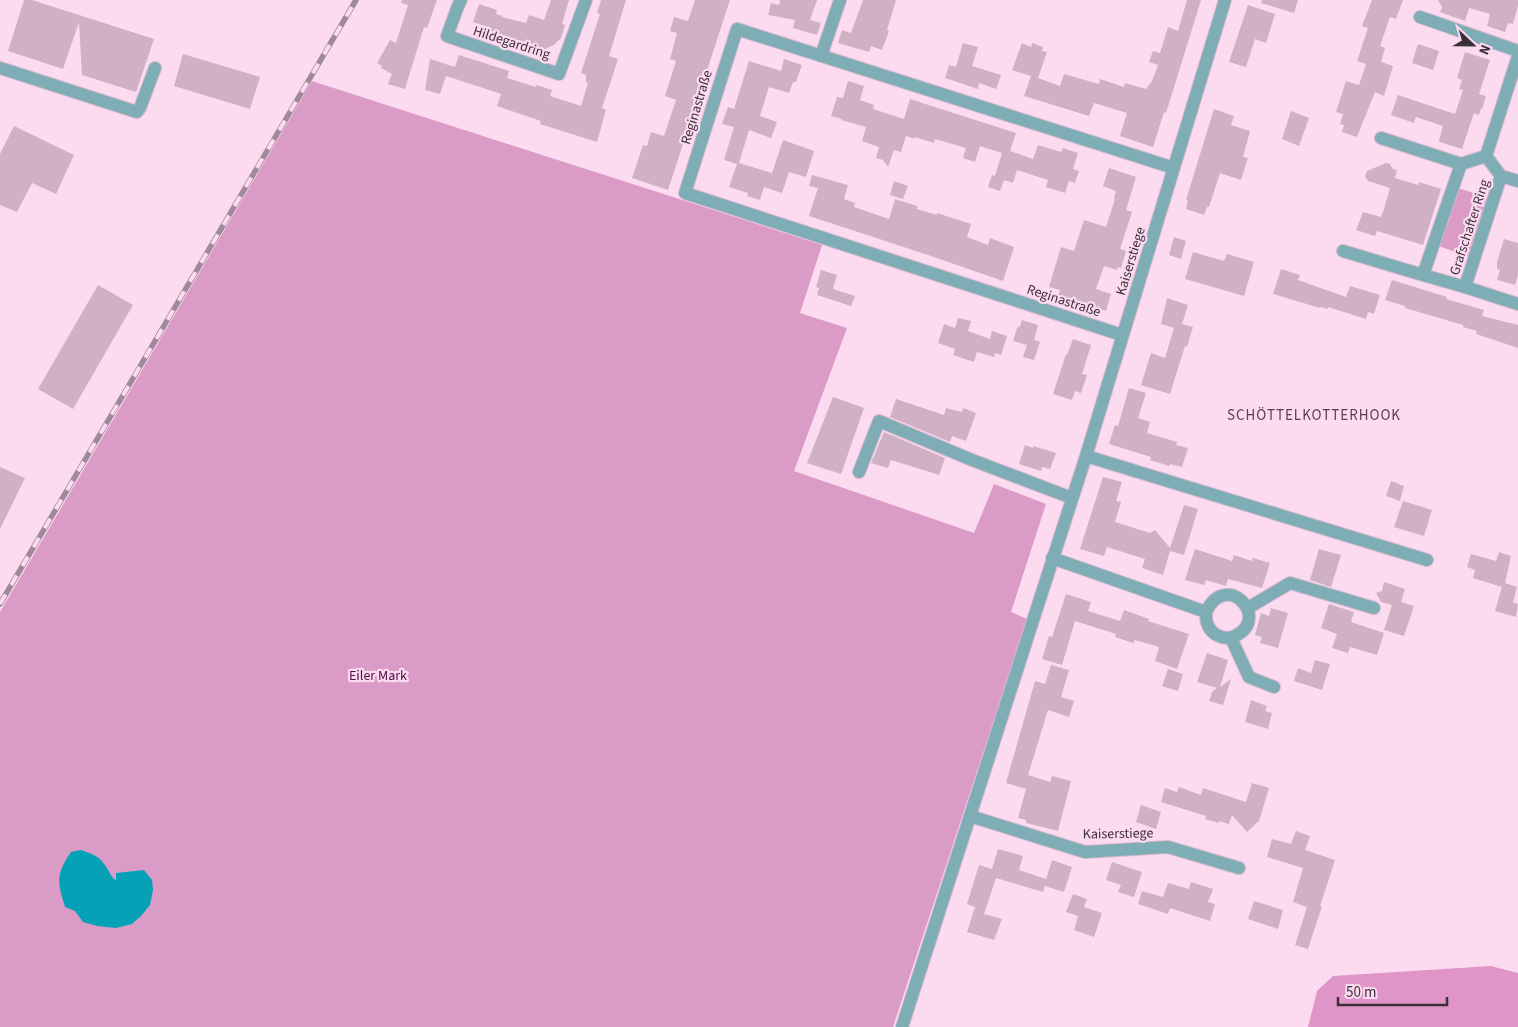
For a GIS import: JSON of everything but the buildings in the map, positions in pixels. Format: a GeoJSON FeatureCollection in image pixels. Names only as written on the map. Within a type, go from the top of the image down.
{"type":"FeatureCollection","features":[{"type":"Feature","properties":{"kind":"street","name":"Hildegardring"},"geometry":{"type":"LineString","coordinates":[[461,0],[447,36],[559,74],[586,0]]}},
{"type":"Feature","properties":{"kind":"street"},"geometry":{"type":"LineString","coordinates":[[822,56],[840,0]]}},
{"type":"Feature","properties":{"kind":"street","name":"Kaiserstiege"},"geometry":{"type":"LineString","coordinates":[[902,1027],[1086,456],[1225,0]]}},
{"type":"Feature","properties":{"kind":"street"},"geometry":{"type":"LineString","coordinates":[[1420,17],[1518,51]]}},
{"type":"Feature","properties":{"kind":"street","name":"Reginastraße"},"geometry":{"type":"LineString","coordinates":[[1122,335],[685,193],[737,29],[1174,168]]}},
{"type":"Feature","properties":{"kind":"street"},"geometry":{"type":"LineString","coordinates":[[1486,156],[1518,56]]}},
{"type":"Feature","properties":{"kind":"street"},"geometry":{"type":"LineString","coordinates":[[0,68],[137,112],[155,68]]}},
{"type":"Feature","properties":{"kind":"street","name":"Grafschafter Ring"},"geometry":{"type":"LineString","coordinates":[[1380,138],[1461,164],[1486,156],[1501,176],[1518,181]]}},
{"type":"Feature","properties":{"kind":"street","name":"Grafschafter Ring"},"geometry":{"type":"LineString","coordinates":[[1423,275],[1461,164]]}},
{"type":"Feature","properties":{"kind":"street","name":"Grafschafter Ring"},"geometry":{"type":"LineString","coordinates":[[1465,287],[1501,176]]}},
{"type":"Feature","properties":{"kind":"street","name":"Grafschafter Ring"},"geometry":{"type":"LineString","coordinates":[[1343,251],[1518,304]]}},
{"type":"Feature","properties":{"kind":"street"},"geometry":{"type":"LineString","coordinates":[[860,472],[879,421],[972,460],[1072,498]]}},
{"type":"Feature","properties":{"kind":"street"},"geometry":{"type":"LineString","coordinates":[[1086,456],[1427,560]]}},
{"type":"Feature","properties":{"kind":"street"},"geometry":{"type":"LineString","coordinates":[[1052,558],[1206,612]]}},
{"type":"Feature","properties":{"kind":"street"},"geometry":{"type":"LineString","coordinates":[[1248,608],[1290,584],[1374,608]]}},
{"type":"Feature","properties":{"kind":"street"},"geometry":{"type":"LineString","coordinates":[[1236,596],[1248,608],[1248,624],[1242,633],[1231,638],[1222,638],[1213,633],[1207,623],[1206,612],[1210,603],[1218,597],[1236,596]]}},
{"type":"Feature","properties":{"kind":"street"},"geometry":{"type":"LineString","coordinates":[[1231,638],[1249,677],[1274,687]]}},
{"type":"Feature","properties":{"kind":"street","name":"Kaiserstiege"},"geometry":{"type":"LineString","coordinates":[[970,816],[1085,852],[1168,847],[1239,868]]}},
{"type":"Feature","properties":{"kind":"green space","name":"Eiler Mark"},"geometry":{"type":"Polygon","coordinates":[[[312,81],[822,245],[800,313],[847,328],[794,471],[974,533],[994,484],[1046,504],[1011,612],[1027,619],[893,1027],[0,1027],[0,612],[312,81]]]}},
{"type":"Feature","properties":{"kind":"green space"},"geometry":{"type":"Polygon","coordinates":[[[1458,188],[1489,198],[1469,257],[1439,246],[1458,188]]]}},
{"type":"Feature","properties":{"kind":"shaded area"},"geometry":{"type":"Polygon","coordinates":[[[1491,966],[1518,973],[1518,1027],[1308,1027],[1317,991],[1333,976],[1491,966]]]}},
{"type":"Feature","properties":{"kind":"water"},"geometry":{"type":"Polygon","coordinates":[[[80,850],[99,858],[116,880],[116,873],[144,870],[152,880],[153,890],[150,905],[132,924],[116,928],[97,926],[83,922],[75,911],[65,907],[59,884],[60,872],[71,852],[80,850]]]}},
{"type":"Feature","properties":{"kind":"railway"},"geometry":{"type":"LineString","coordinates":[[0,604],[356,0]]}},
{"type":"Feature","properties":{"kind":"district","name":"SCHÖTTELKOTTERHOOK"},"geometry":{"type":"Point","coordinates":[1314,415]}}]}
